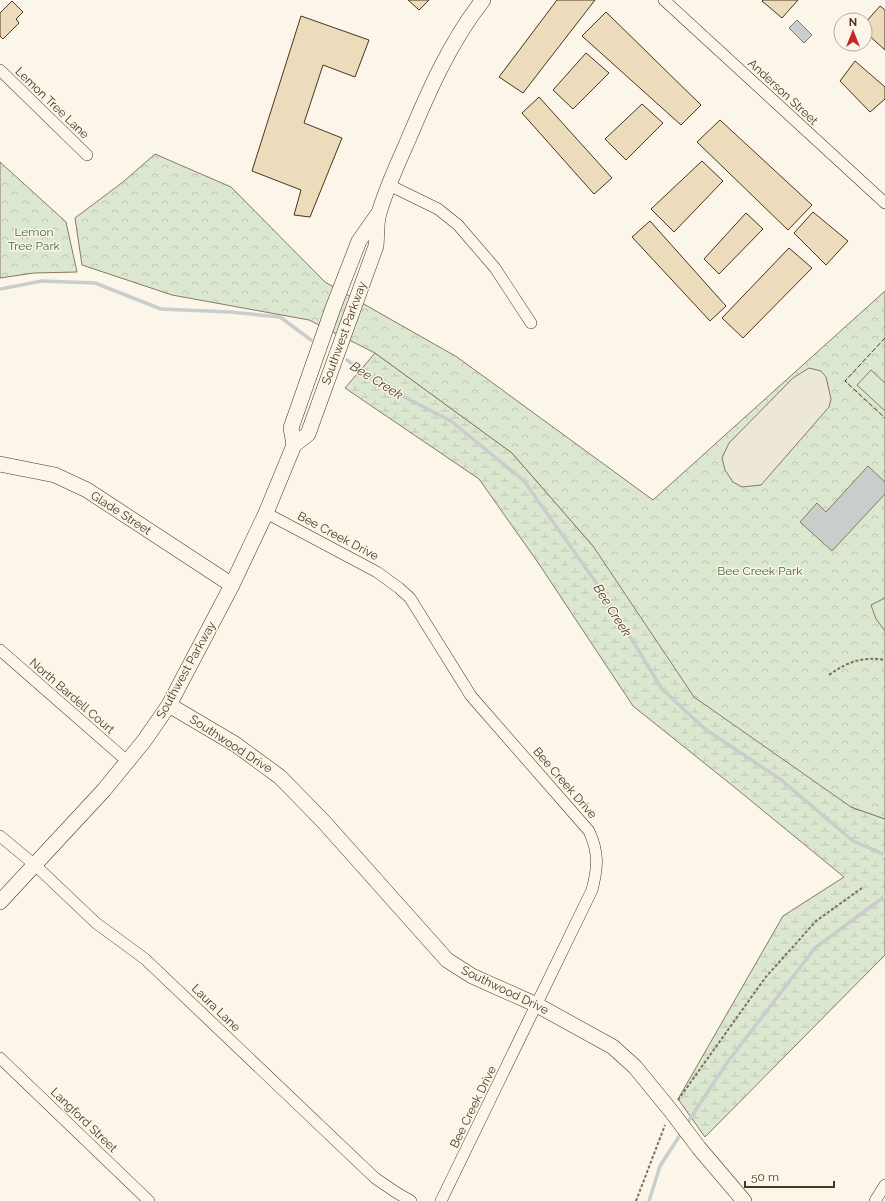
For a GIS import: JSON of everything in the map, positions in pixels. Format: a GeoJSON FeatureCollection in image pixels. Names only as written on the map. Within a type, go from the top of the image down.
{"type":"FeatureCollection","features":[{"type":"Feature","properties":{"kind":"main road","name":"Southwest Parkway"},"geometry":{"type":"LineString","coordinates":[[0,902],[104,790],[128,762],[169,706],[232,585],[266,513],[294,445],[308,434],[376,246],[379,214],[389,185],[420,112],[445,59],[470,16],[483,0]]}},
{"type":"Feature","properties":{"kind":"main road","name":"Glade Street"},"geometry":{"type":"LineString","coordinates":[[0,464],[55,475],[87,490],[232,585]]}},
{"type":"Feature","properties":{"kind":"main road","name":"Southwood Drive"},"geometry":{"type":"LineString","coordinates":[[169,706],[235,744],[280,776],[447,960],[472,976],[537,1005],[613,1047],[675,1105],[699,1148],[744,1201]]}},
{"type":"Feature","properties":{"kind":"street","name":"Anderson Street"},"geometry":{"type":"LineString","coordinates":[[664,0],[885,203]]}},
{"type":"Feature","properties":{"kind":"street","name":"Lemon Tree Lane"},"geometry":{"type":"LineString","coordinates":[[0,70],[87,155]]}},
{"type":"Feature","properties":{"kind":"street"},"geometry":{"type":"LineString","coordinates":[[389,185],[438,209],[458,225],[495,268],[531,323]]}},
{"type":"Feature","properties":{"kind":"street","name":"Bee Creek Drive"},"geometry":{"type":"LineString","coordinates":[[266,513],[377,572],[410,598],[471,696],[589,831],[594,843],[596,872],[592,890],[441,1201]]}},
{"type":"Feature","properties":{"kind":"street","name":"North Bardell Court"},"geometry":{"type":"LineString","coordinates":[[0,650],[128,762]]}},
{"type":"Feature","properties":{"kind":"street","name":"Laura Lane"},"geometry":{"type":"LineString","coordinates":[[0,836],[35,865],[96,923],[145,959],[375,1178],[411,1201]]}},
{"type":"Feature","properties":{"kind":"street","name":"Langford Street"},"geometry":{"type":"LineString","coordinates":[[0,1058],[149,1201]]}},
{"type":"Feature","properties":{"kind":"street"},"geometry":{"type":"LineString","coordinates":[[875,1201],[885,1185]]}},
{"type":"Feature","properties":{"kind":"path"},"geometry":{"type":"LineString","coordinates":[[829,675],[839,668],[856,661],[874,658],[885,660]]}},
{"type":"Feature","properties":{"kind":"path"},"geometry":{"type":"LineString","coordinates":[[636,1201],[675,1105],[765,978],[816,921],[862,888]]}},
{"type":"Feature","properties":{"kind":"green space","name":"Bee Creek Park"},"geometry":{"type":"Polygon","coordinates":[[[155,154],[231,187],[325,282],[457,357],[653,500],[885,291],[885,819],[851,807],[694,697],[593,546],[512,453],[375,353],[309,320],[172,295],[82,265],[75,218],[123,182],[155,154]]]}},
{"type":"Feature","properties":{"kind":"green space","name":"Lemon Tree Park"},"geometry":{"type":"Polygon","coordinates":[[[0,162],[66,222],[77,272],[34,273],[0,278],[0,162]]]}},
{"type":"Feature","properties":{"kind":"green space"},"geometry":{"type":"Polygon","coordinates":[[[375,353],[512,453],[593,546],[851,807],[885,819],[885,955],[705,1137],[678,1099],[783,916],[844,877],[633,706],[539,564],[479,479],[345,388],[375,353]]]}},
{"type":"Feature","properties":{"kind":"green space"},"geometry":{"type":"Polygon","coordinates":[[[871,370],[885,383],[885,411],[857,385],[871,370]]]}},
{"type":"Feature","properties":{"kind":"green space"},"geometry":{"type":"Polygon","coordinates":[[[885,598],[885,631],[876,619],[871,605],[885,598]]]}},
{"type":"Feature","properties":{"kind":"shaded area"},"geometry":{"type":"Polygon","coordinates":[[[797,20],[812,35],[804,43],[789,28],[797,20]]]}},
{"type":"Feature","properties":{"kind":"shaded area"},"geometry":{"type":"Polygon","coordinates":[[[809,368],[821,371],[826,377],[831,399],[829,407],[761,485],[742,487],[733,482],[725,470],[722,458],[729,443],[793,378],[809,368]]]}},
{"type":"Feature","properties":{"kind":"shaded area"},"geometry":{"type":"Polygon","coordinates":[[[868,466],[885,482],[885,494],[832,551],[800,522],[817,503],[826,512],[868,466]]]}},
{"type":"Feature","properties":{"kind":"building"},"geometry":{"type":"Polygon","coordinates":[[[408,0],[429,0],[419,10],[408,0]]]}},
{"type":"Feature","properties":{"kind":"building"},"geometry":{"type":"Polygon","coordinates":[[[557,0],[595,0],[523,93],[499,77],[557,0]]]}},
{"type":"Feature","properties":{"kind":"building"},"geometry":{"type":"Polygon","coordinates":[[[798,0],[782,18],[762,1],[798,0]]]}},
{"type":"Feature","properties":{"kind":"building"},"geometry":{"type":"Polygon","coordinates":[[[12,1],[23,12],[16,19],[19,23],[3,39],[0,36],[0,13],[12,1]]]}},
{"type":"Feature","properties":{"kind":"building"},"geometry":{"type":"Polygon","coordinates":[[[880,6],[885,10],[885,50],[873,39],[873,14],[880,6]]]}},
{"type":"Feature","properties":{"kind":"building"},"geometry":{"type":"Polygon","coordinates":[[[606,12],[701,105],[681,125],[582,36],[606,12]]]}},
{"type":"Feature","properties":{"kind":"building"},"geometry":{"type":"Polygon","coordinates":[[[301,16],[369,40],[355,77],[323,65],[304,123],[342,138],[310,217],[294,215],[301,190],[252,171],[301,16]]]}},
{"type":"Feature","properties":{"kind":"building"},"geometry":{"type":"Polygon","coordinates":[[[586,53],[609,73],[573,109],[553,90],[586,53]]]}},
{"type":"Feature","properties":{"kind":"building"},"geometry":{"type":"Polygon","coordinates":[[[855,61],[885,87],[885,99],[870,112],[840,81],[855,61]]]}},
{"type":"Feature","properties":{"kind":"building"},"geometry":{"type":"Polygon","coordinates":[[[539,97],[612,178],[594,194],[522,113],[539,97]]]}},
{"type":"Feature","properties":{"kind":"building"},"geometry":{"type":"Polygon","coordinates":[[[642,104],[663,123],[626,160],[605,139],[642,104]]]}},
{"type":"Feature","properties":{"kind":"building"},"geometry":{"type":"Polygon","coordinates":[[[720,120],[812,205],[788,230],[697,142],[720,120]]]}},
{"type":"Feature","properties":{"kind":"building"},"geometry":{"type":"Polygon","coordinates":[[[702,161],[723,181],[674,232],[651,209],[702,161]]]}},
{"type":"Feature","properties":{"kind":"building"},"geometry":{"type":"Polygon","coordinates":[[[813,212],[848,241],[826,265],[794,233],[813,212]]]}},
{"type":"Feature","properties":{"kind":"building"},"geometry":{"type":"Polygon","coordinates":[[[746,213],[763,229],[719,274],[704,259],[746,213]]]}},
{"type":"Feature","properties":{"kind":"building"},"geometry":{"type":"Polygon","coordinates":[[[650,221],[726,306],[710,321],[632,237],[650,221]]]}},
{"type":"Feature","properties":{"kind":"building"},"geometry":{"type":"Polygon","coordinates":[[[789,248],[812,268],[743,338],[722,318],[789,248]]]}},
{"type":"Feature","properties":{"kind":"waterway","name":"Bee Creek"},"geometry":{"type":"LineString","coordinates":[[0,289],[42,281],[95,283],[161,309],[230,312],[280,317],[311,340]]}},
{"type":"Feature","properties":{"kind":"waterway","name":"Bee Creek"},"geometry":{"type":"LineString","coordinates":[[347,360],[379,384],[451,421],[524,481],[602,591],[662,689],[705,729],[780,779],[853,841],[885,855]]}},
{"type":"Feature","properties":{"kind":"waterway"},"geometry":{"type":"LineString","coordinates":[[686,1125],[726,1064],[815,948],[885,896]]}},
{"type":"Feature","properties":{"kind":"waterway"},"geometry":{"type":"LineString","coordinates":[[649,1201],[660,1166],[682,1132]]}},
{"type":"Feature","properties":{"kind":"fence"},"geometry":{"type":"LineString","coordinates":[[885,338],[845,381],[885,418]]}}]}
